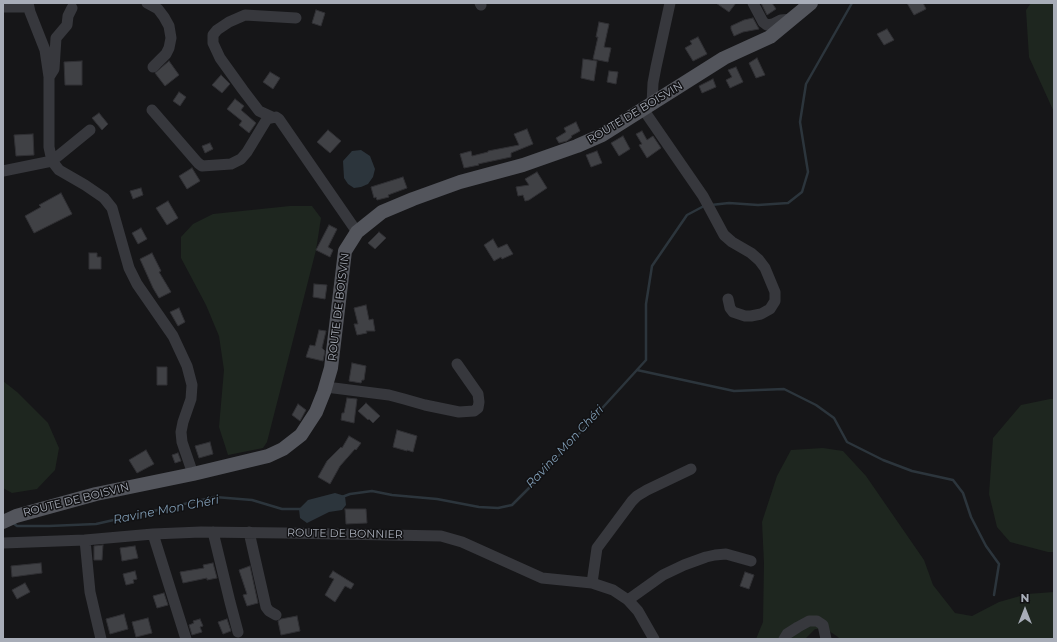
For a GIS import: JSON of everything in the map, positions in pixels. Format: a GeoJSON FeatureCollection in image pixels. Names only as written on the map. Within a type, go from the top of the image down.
{"type":"FeatureCollection","features":[{"type":"Feature","properties":{"kind":"main road","name":"ROUTE DE BOISVIN"},"geometry":{"type":"LineString","coordinates":[[8,519],[96,494],[193,474],[268,456],[283,449],[301,435],[316,412],[326,387],[331,368],[345,251],[357,232],[382,212],[460,182],[523,165],[577,146],[602,135],[724,58],[770,38],[812,3]]}},
{"type":"Feature","properties":{"kind":"street"},"geometry":{"type":"LineString","coordinates":[[147,3],[158,9],[164,16],[169,26],[171,38],[166,54],[153,67]]}},
{"type":"Feature","properties":{"kind":"street"},"geometry":{"type":"LineString","coordinates":[[670,3],[648,107],[703,196],[724,235],[759,260],[765,268],[775,292],[775,301],[770,309],[761,314],[751,316],[745,316],[733,312],[730,308],[728,299]]}},
{"type":"Feature","properties":{"kind":"street"},"geometry":{"type":"LineString","coordinates":[[753,3],[763,22],[767,25],[781,20],[793,19]]}},
{"type":"Feature","properties":{"kind":"street"},"geometry":{"type":"LineString","coordinates":[[3,7],[28,5],[45,50],[49,77],[48,147],[52,161],[59,170],[86,185],[104,198],[112,208],[129,268],[137,284],[173,336],[187,366],[192,385],[191,399],[181,432],[182,442],[193,474]]}},
{"type":"Feature","properties":{"kind":"street"},"geometry":{"type":"LineString","coordinates":[[49,77],[54,69],[56,38],[67,25],[68,16],[72,8]]}},
{"type":"Feature","properties":{"kind":"street"},"geometry":{"type":"LineString","coordinates":[[296,18],[245,15],[229,22],[217,30],[213,35],[213,43],[220,58],[260,111],[279,119],[357,232]]}},
{"type":"Feature","properties":{"kind":"street"},"geometry":{"type":"LineString","coordinates":[[152,110],[202,166],[231,164],[241,159],[247,152],[267,119],[272,117]]}},
{"type":"Feature","properties":{"kind":"street"},"geometry":{"type":"LineString","coordinates":[[3,171],[52,161],[90,130]]}},
{"type":"Feature","properties":{"kind":"street"},"geometry":{"type":"LineString","coordinates":[[326,387],[389,395],[425,405],[459,412],[474,411],[478,408],[478,394],[457,364]]}},
{"type":"Feature","properties":{"kind":"street"},"geometry":{"type":"LineString","coordinates":[[592,583],[597,548],[637,496],[691,469]]}},
{"type":"Feature","properties":{"kind":"street"},"geometry":{"type":"LineString","coordinates":[[213,532],[238,632]]}},
{"type":"Feature","properties":{"kind":"street","name":"ROUTE DE BONNIER"},"geometry":{"type":"LineString","coordinates":[[3,543],[85,540],[153,534],[213,532],[441,536],[462,542],[542,578],[592,583],[613,590],[628,600],[638,611],[654,639]]}},
{"type":"Feature","properties":{"kind":"street"},"geometry":{"type":"LineString","coordinates":[[249,532],[266,607],[272,614],[276,615]]}},
{"type":"Feature","properties":{"kind":"street"},"geometry":{"type":"LineString","coordinates":[[153,534],[186,639]]}},
{"type":"Feature","properties":{"kind":"street"},"geometry":{"type":"LineString","coordinates":[[85,540],[90,592],[101,639]]}},
{"type":"Feature","properties":{"kind":"street"},"geometry":{"type":"LineString","coordinates":[[628,600],[664,575],[684,565],[715,554],[726,554],[751,561]]}},
{"type":"Feature","properties":{"kind":"street"},"geometry":{"type":"LineString","coordinates":[[784,639],[793,630],[809,621],[817,621],[823,625],[826,639]]}},
{"type":"Feature","properties":{"kind":"shaded area"},"geometry":{"type":"Polygon","coordinates":[[[1031,3],[1054,3],[1054,112],[1029,57],[1026,10],[1031,3]]]}},
{"type":"Feature","properties":{"kind":"shaded area"},"geometry":{"type":"Polygon","coordinates":[[[361,150],[370,156],[375,169],[373,177],[368,184],[354,188],[348,184],[344,178],[343,161],[352,151],[361,150]]]}},
{"type":"Feature","properties":{"kind":"shaded area"},"geometry":{"type":"Polygon","coordinates":[[[290,206],[312,206],[321,218],[316,250],[267,442],[263,448],[228,455],[219,427],[224,370],[219,336],[206,305],[181,258],[181,237],[193,224],[213,214],[290,206]]]}},
{"type":"Feature","properties":{"kind":"shaded area"},"geometry":{"type":"Polygon","coordinates":[[[3,381],[17,392],[48,423],[59,448],[55,470],[37,489],[12,493],[3,488],[3,381]]]}},
{"type":"Feature","properties":{"kind":"shaded area"},"geometry":{"type":"Polygon","coordinates":[[[1054,399],[1054,552],[1048,552],[1010,542],[997,527],[989,494],[993,438],[1021,405],[1054,399]]]}},
{"type":"Feature","properties":{"kind":"shaded area"},"geometry":{"type":"Polygon","coordinates":[[[823,448],[843,451],[866,476],[924,560],[933,585],[955,613],[972,616],[999,602],[1027,594],[1054,592],[1054,639],[840,639],[826,629],[815,629],[805,639],[756,639],[763,622],[764,563],[762,522],[777,476],[791,450],[823,448]]]}},
{"type":"Feature","properties":{"kind":"shaded area"},"geometry":{"type":"Polygon","coordinates":[[[335,493],[345,496],[346,505],[342,510],[329,512],[307,523],[300,518],[299,509],[308,500],[335,493]]]}},
{"type":"Feature","properties":{"kind":"building"},"geometry":{"type":"Polygon","coordinates":[[[716,3],[736,3],[729,12],[716,3]]]}},
{"type":"Feature","properties":{"kind":"building"},"geometry":{"type":"Polygon","coordinates":[[[761,3],[772,3],[776,9],[767,15],[761,3]]]}},
{"type":"Feature","properties":{"kind":"building"},"geometry":{"type":"Polygon","coordinates":[[[907,3],[923,3],[926,9],[914,15],[907,3]]]}},
{"type":"Feature","properties":{"kind":"building"},"geometry":{"type":"Polygon","coordinates":[[[316,10],[325,13],[321,26],[312,23],[316,10]]]}},
{"type":"Feature","properties":{"kind":"building"},"geometry":{"type":"Polygon","coordinates":[[[753,18],[759,29],[743,32],[734,36],[731,26],[753,18]]]}},
{"type":"Feature","properties":{"kind":"building"},"geometry":{"type":"Polygon","coordinates":[[[599,22],[609,24],[604,47],[611,48],[608,62],[593,59],[598,37],[596,37],[599,22]]]}},
{"type":"Feature","properties":{"kind":"building"},"geometry":{"type":"Polygon","coordinates":[[[887,29],[894,40],[884,45],[877,34],[887,29]]]}},
{"type":"Feature","properties":{"kind":"building"},"geometry":{"type":"Polygon","coordinates":[[[698,37],[707,54],[693,61],[685,48],[692,44],[690,41],[698,37]]]}},
{"type":"Feature","properties":{"kind":"building"},"geometry":{"type":"Polygon","coordinates":[[[757,58],[765,75],[756,78],[749,63],[757,58]]]}},
{"type":"Feature","properties":{"kind":"building"},"geometry":{"type":"Polygon","coordinates":[[[583,59],[597,61],[594,81],[581,78],[583,59]]]}},
{"type":"Feature","properties":{"kind":"building"},"geometry":{"type":"Polygon","coordinates":[[[82,61],[82,85],[65,85],[64,62],[82,61]]]}},
{"type":"Feature","properties":{"kind":"building"},"geometry":{"type":"Polygon","coordinates":[[[169,61],[179,75],[165,86],[155,73],[169,61]]]}},
{"type":"Feature","properties":{"kind":"building"},"geometry":{"type":"Polygon","coordinates":[[[736,67],[743,82],[730,88],[726,80],[732,77],[728,70],[736,67]]]}},
{"type":"Feature","properties":{"kind":"building"},"geometry":{"type":"Polygon","coordinates":[[[609,71],[618,72],[616,84],[607,82],[609,71]]]}},
{"type":"Feature","properties":{"kind":"building"},"geometry":{"type":"Polygon","coordinates":[[[270,72],[280,78],[273,89],[263,82],[270,72]]]}},
{"type":"Feature","properties":{"kind":"building"},"geometry":{"type":"Polygon","coordinates":[[[221,75],[230,84],[222,93],[212,85],[221,75]]]}},
{"type":"Feature","properties":{"kind":"building"},"geometry":{"type":"Polygon","coordinates":[[[713,79],[716,87],[702,93],[699,86],[713,79]]]}},
{"type":"Feature","properties":{"kind":"building"},"geometry":{"type":"Polygon","coordinates":[[[179,92],[186,97],[180,106],[173,101],[179,92]]]}},
{"type":"Feature","properties":{"kind":"building"},"geometry":{"type":"Polygon","coordinates":[[[235,99],[244,106],[241,110],[256,123],[249,133],[239,125],[242,121],[227,109],[235,99]]]}},
{"type":"Feature","properties":{"kind":"building"},"geometry":{"type":"Polygon","coordinates":[[[99,113],[108,124],[102,130],[92,118],[99,113]]]}},
{"type":"Feature","properties":{"kind":"building"},"geometry":{"type":"Polygon","coordinates":[[[576,122],[580,131],[571,136],[572,137],[567,141],[559,143],[556,138],[566,132],[564,128],[576,122]]]}},
{"type":"Feature","properties":{"kind":"building"},"geometry":{"type":"Polygon","coordinates":[[[527,129],[533,144],[511,153],[511,157],[464,168],[460,154],[471,151],[472,156],[488,151],[519,145],[514,134],[527,129]]]}},
{"type":"Feature","properties":{"kind":"building"},"geometry":{"type":"Polygon","coordinates":[[[328,130],[341,141],[330,153],[317,142],[328,130]]]}},
{"type":"Feature","properties":{"kind":"building"},"geometry":{"type":"Polygon","coordinates":[[[642,131],[647,140],[653,136],[661,148],[647,158],[639,145],[642,144],[636,134],[642,131]]]}},
{"type":"Feature","properties":{"kind":"building"},"geometry":{"type":"Polygon","coordinates":[[[33,134],[34,155],[16,156],[14,135],[33,134]]]}},
{"type":"Feature","properties":{"kind":"building"},"geometry":{"type":"Polygon","coordinates":[[[623,136],[630,149],[619,156],[611,143],[623,136]]]}},
{"type":"Feature","properties":{"kind":"building"},"geometry":{"type":"Polygon","coordinates":[[[210,143],[213,149],[205,153],[202,146],[210,143]]]}},
{"type":"Feature","properties":{"kind":"building"},"geometry":{"type":"Polygon","coordinates":[[[597,151],[602,163],[591,167],[586,155],[597,151]]]}},
{"type":"Feature","properties":{"kind":"building"},"geometry":{"type":"Polygon","coordinates":[[[192,168],[200,181],[187,189],[179,176],[192,168]]]}},
{"type":"Feature","properties":{"kind":"building"},"geometry":{"type":"Polygon","coordinates":[[[537,172],[547,188],[525,201],[523,195],[518,196],[516,187],[529,185],[525,179],[537,172]]]}},
{"type":"Feature","properties":{"kind":"building"},"geometry":{"type":"Polygon","coordinates":[[[403,177],[407,188],[388,195],[389,197],[377,200],[376,197],[374,198],[371,187],[403,177]]]}},
{"type":"Feature","properties":{"kind":"building"},"geometry":{"type":"Polygon","coordinates":[[[141,188],[143,195],[133,199],[130,191],[141,188]]]}},
{"type":"Feature","properties":{"kind":"building"},"geometry":{"type":"Polygon","coordinates":[[[61,193],[72,214],[34,233],[25,216],[41,207],[39,205],[61,193]]]}},
{"type":"Feature","properties":{"kind":"building"},"geometry":{"type":"Polygon","coordinates":[[[168,201],[178,218],[167,225],[156,208],[168,201]]]}},
{"type":"Feature","properties":{"kind":"building"},"geometry":{"type":"Polygon","coordinates":[[[329,225],[337,229],[328,247],[333,250],[330,257],[316,250],[329,225]]]}},
{"type":"Feature","properties":{"kind":"building"},"geometry":{"type":"Polygon","coordinates":[[[141,228],[147,239],[138,244],[132,233],[141,228]]]}},
{"type":"Feature","properties":{"kind":"building"},"geometry":{"type":"Polygon","coordinates":[[[379,232],[386,238],[375,249],[368,243],[379,232]]]}},
{"type":"Feature","properties":{"kind":"building"},"geometry":{"type":"Polygon","coordinates":[[[493,239],[498,248],[507,244],[513,254],[502,259],[501,257],[494,261],[484,245],[493,239]]]}},
{"type":"Feature","properties":{"kind":"building"},"geometry":{"type":"Polygon","coordinates":[[[89,253],[97,253],[97,257],[101,257],[101,269],[89,269],[89,253]]]}},
{"type":"Feature","properties":{"kind":"building"},"geometry":{"type":"Polygon","coordinates":[[[152,253],[161,271],[159,272],[171,292],[159,298],[140,259],[152,253]]]}},
{"type":"Feature","properties":{"kind":"building"},"geometry":{"type":"Polygon","coordinates":[[[314,284],[327,285],[325,299],[313,297],[314,284]]]}},
{"type":"Feature","properties":{"kind":"building"},"geometry":{"type":"Polygon","coordinates":[[[366,305],[369,320],[373,319],[375,331],[366,331],[367,333],[357,335],[354,324],[358,324],[354,308],[366,305]]]}},
{"type":"Feature","properties":{"kind":"building"},"geometry":{"type":"Polygon","coordinates":[[[179,308],[185,322],[178,326],[170,312],[179,308]]]}},
{"type":"Feature","properties":{"kind":"building"},"geometry":{"type":"Polygon","coordinates":[[[319,330],[326,331],[322,348],[325,351],[323,361],[306,357],[310,345],[315,346],[319,330]]]}},
{"type":"Feature","properties":{"kind":"building"},"geometry":{"type":"Polygon","coordinates":[[[352,363],[366,366],[364,380],[362,380],[361,383],[349,381],[352,363]]]}},
{"type":"Feature","properties":{"kind":"building"},"geometry":{"type":"Polygon","coordinates":[[[157,367],[167,367],[167,385],[157,385],[157,367]]]}},
{"type":"Feature","properties":{"kind":"building"},"geometry":{"type":"Polygon","coordinates":[[[347,398],[357,399],[354,423],[341,420],[347,398]]]}},
{"type":"Feature","properties":{"kind":"building"},"geometry":{"type":"Polygon","coordinates":[[[366,403],[380,416],[373,423],[358,411],[366,403]]]}},
{"type":"Feature","properties":{"kind":"building"},"geometry":{"type":"Polygon","coordinates":[[[298,404],[306,410],[300,421],[292,415],[298,404]]]}},
{"type":"Feature","properties":{"kind":"building"},"geometry":{"type":"Polygon","coordinates":[[[397,430],[417,436],[413,452],[393,447],[397,430]]]}},
{"type":"Feature","properties":{"kind":"building"},"geometry":{"type":"Polygon","coordinates":[[[349,436],[361,443],[340,466],[330,484],[318,477],[327,461],[341,447],[342,448],[349,436]]]}},
{"type":"Feature","properties":{"kind":"building"},"geometry":{"type":"Polygon","coordinates":[[[210,442],[213,454],[199,458],[195,446],[210,442]]]}},
{"type":"Feature","properties":{"kind":"building"},"geometry":{"type":"Polygon","coordinates":[[[146,450],[154,464],[137,473],[129,460],[146,450]]]}},
{"type":"Feature","properties":{"kind":"building"},"geometry":{"type":"Polygon","coordinates":[[[178,453],[181,461],[175,463],[172,455],[178,453]]]}},
{"type":"Feature","properties":{"kind":"building"},"geometry":{"type":"Polygon","coordinates":[[[345,509],[366,509],[367,523],[346,524],[345,509]]]}},
{"type":"Feature","properties":{"kind":"building"},"geometry":{"type":"Polygon","coordinates":[[[103,545],[102,560],[94,560],[94,546],[103,545]]]}},
{"type":"Feature","properties":{"kind":"building"},"geometry":{"type":"Polygon","coordinates":[[[135,546],[138,558],[122,561],[120,548],[135,546]]]}},
{"type":"Feature","properties":{"kind":"building"},"geometry":{"type":"Polygon","coordinates":[[[41,563],[42,573],[12,577],[11,566],[41,563]]]}},
{"type":"Feature","properties":{"kind":"building"},"geometry":{"type":"Polygon","coordinates":[[[213,563],[217,578],[207,580],[207,578],[183,583],[180,572],[204,568],[203,565],[213,563]]]}},
{"type":"Feature","properties":{"kind":"building"},"geometry":{"type":"Polygon","coordinates":[[[250,566],[258,603],[247,606],[243,595],[247,594],[239,570],[250,566]]]}},
{"type":"Feature","properties":{"kind":"building"},"geometry":{"type":"Polygon","coordinates":[[[135,571],[137,579],[133,580],[134,583],[126,585],[123,574],[135,571]]]}},
{"type":"Feature","properties":{"kind":"building"},"geometry":{"type":"Polygon","coordinates":[[[333,571],[354,584],[351,589],[345,586],[335,602],[325,595],[334,579],[329,577],[333,571]]]}},
{"type":"Feature","properties":{"kind":"building"},"geometry":{"type":"Polygon","coordinates":[[[745,572],[754,575],[749,589],[740,586],[745,572]]]}},
{"type":"Feature","properties":{"kind":"building"},"geometry":{"type":"Polygon","coordinates":[[[25,583],[30,592],[17,599],[12,590],[25,583]]]}},
{"type":"Feature","properties":{"kind":"building"},"geometry":{"type":"Polygon","coordinates":[[[164,593],[168,605],[157,608],[153,596],[164,593]]]}},
{"type":"Feature","properties":{"kind":"building"},"geometry":{"type":"Polygon","coordinates":[[[124,614],[128,629],[110,634],[106,619],[124,614]]]}},
{"type":"Feature","properties":{"kind":"building"},"geometry":{"type":"Polygon","coordinates":[[[297,616],[300,631],[281,635],[278,621],[297,616]]]}},
{"type":"Feature","properties":{"kind":"building"},"geometry":{"type":"Polygon","coordinates":[[[148,618],[152,633],[136,637],[132,622],[148,618]]]}},
{"type":"Feature","properties":{"kind":"building"},"geometry":{"type":"Polygon","coordinates":[[[200,619],[203,626],[200,627],[202,632],[192,635],[189,625],[194,623],[193,621],[200,619]]]}},
{"type":"Feature","properties":{"kind":"building"},"geometry":{"type":"Polygon","coordinates":[[[227,619],[231,631],[223,634],[218,622],[227,619]]]}},
{"type":"Feature","properties":{"kind":"waterway","name":"Ravine Mon Chéri"},"geometry":{"type":"LineString","coordinates":[[711,205],[729,203],[758,205],[788,203],[802,192],[808,172],[800,122],[806,84],[852,3]]}},
{"type":"Feature","properties":{"kind":"waterway","name":"Ravine Mon Chéri"},"geometry":{"type":"LineString","coordinates":[[342,497],[350,494],[372,491],[392,495],[437,499],[479,507],[498,508],[512,505],[534,483],[646,360],[646,304],[652,266],[687,215],[704,206]]}},
{"type":"Feature","properties":{"kind":"waterway"},"geometry":{"type":"LineString","coordinates":[[637,370],[734,391],[784,389],[816,405],[834,418],[847,442],[883,460],[912,471],[953,480],[963,493],[971,517],[986,546],[999,564],[994,595]]}},
{"type":"Feature","properties":{"kind":"waterway","name":"Ravine Mon Chéri"},"geometry":{"type":"LineString","coordinates":[[13,523],[17,526],[96,524],[215,497],[252,500],[282,509],[301,509]]}}]}
